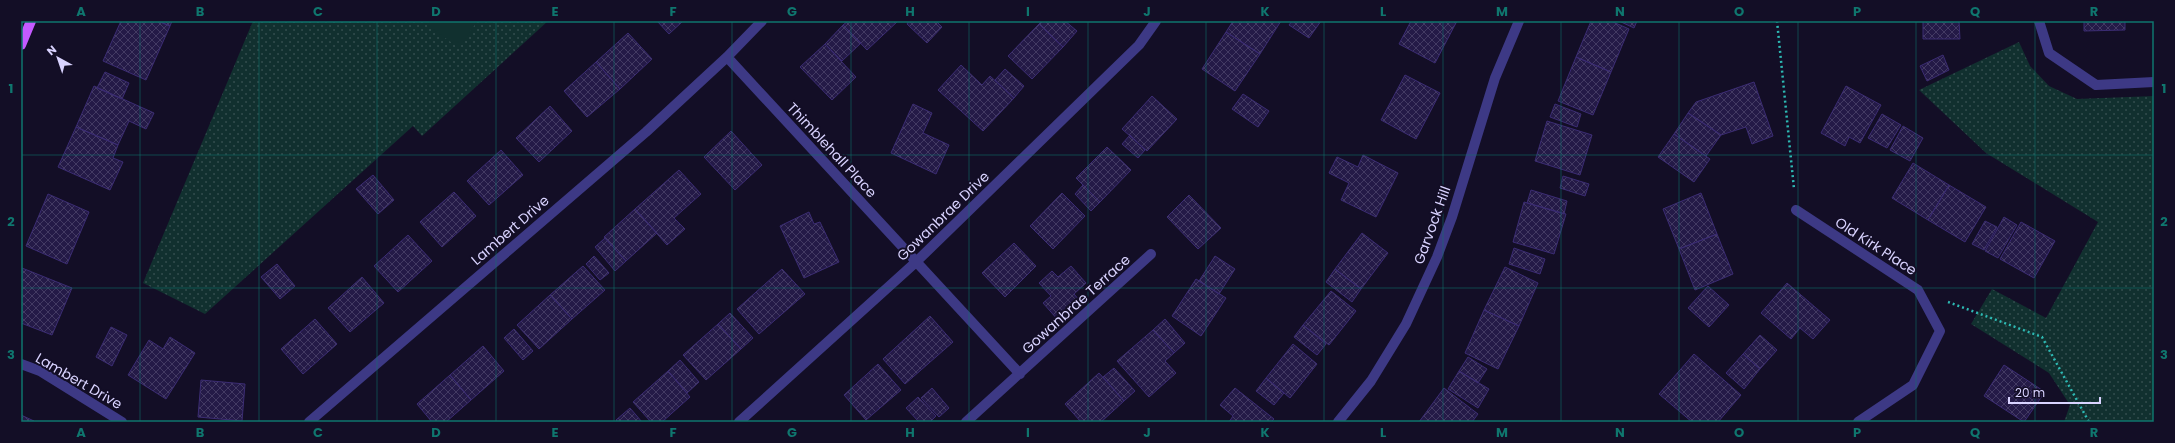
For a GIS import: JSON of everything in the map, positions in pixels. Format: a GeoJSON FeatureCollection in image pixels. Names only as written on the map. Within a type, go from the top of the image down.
{"type":"FeatureCollection","features":[{"type":"Feature","properties":{"kind":"main road"},"geometry":{"type":"LineString","coordinates":[[21,45],[31,21]]}},
{"type":"Feature","properties":{"kind":"street","name":"Lambert Drive"},"geometry":{"type":"LineString","coordinates":[[309,422],[646,132],[727,57],[762,21]]}},
{"type":"Feature","properties":{"kind":"street","name":"Gowanbrae Drive"},"geometry":{"type":"LineString","coordinates":[[739,422],[916,262],[1139,45],[1156,21]]}},
{"type":"Feature","properties":{"kind":"street","name":"Garvock Hill"},"geometry":{"type":"LineString","coordinates":[[1338,422],[1371,381],[1406,324],[1434,264],[1452,217],[1494,78],[1519,21]]}},
{"type":"Feature","properties":{"kind":"street"},"geometry":{"type":"LineString","coordinates":[[2039,21],[2049,53],[2096,85],[2154,82]]}},
{"type":"Feature","properties":{"kind":"street","name":"Thimblehall Place"},"geometry":{"type":"LineString","coordinates":[[727,57],[916,262]]}},
{"type":"Feature","properties":{"kind":"street","name":"Old Kirk Place"},"geometry":{"type":"LineString","coordinates":[[1796,210],[1918,290],[1940,331],[1913,385],[1858,422]]}},
{"type":"Feature","properties":{"kind":"street","name":"Gowanbrae Terrace"},"geometry":{"type":"LineString","coordinates":[[966,422],[1151,254]]}},
{"type":"Feature","properties":{"kind":"street","name":"Gowanbrae Terrace"},"geometry":{"type":"LineString","coordinates":[[916,262],[1020,374]]}},
{"type":"Feature","properties":{"kind":"street","name":"Lambert Drive"},"geometry":{"type":"LineString","coordinates":[[21,364],[40,371],[122,422]]}},
{"type":"Feature","properties":{"kind":"path"},"geometry":{"type":"LineString","coordinates":[[1777,21],[1796,210]]}},
{"type":"Feature","properties":{"kind":"path"},"geometry":{"type":"LineString","coordinates":[[1918,290],[2042,337],[2090,422]]}},
{"type":"Feature","properties":{"kind":"green space"},"geometry":{"type":"Polygon","coordinates":[[[253,21],[548,21],[422,136],[413,126],[205,314],[143,283],[253,21]]]}},
{"type":"Feature","properties":{"kind":"green space"},"geometry":{"type":"Polygon","coordinates":[[[422,21],[473,21],[476,23],[459,48],[422,21]]]}},
{"type":"Feature","properties":{"kind":"green space"},"geometry":{"type":"Polygon","coordinates":[[[2019,42],[2030,66],[2049,86],[2077,99],[2154,96],[2154,422],[2064,422],[2070,405],[2049,373],[1971,324],[1992,289],[2046,318],[2098,222],[1986,153],[1919,90],[2019,42]]]}},
{"type":"Feature","properties":{"kind":"building"},"geometry":{"type":"Polygon","coordinates":[[[121,21],[158,21],[170,26],[146,80],[103,61],[121,21]]]}},
{"type":"Feature","properties":{"kind":"building"},"geometry":{"type":"Polygon","coordinates":[[[158,21],[172,21],[170,26],[158,21]]]}},
{"type":"Feature","properties":{"kind":"building"},"geometry":{"type":"Polygon","coordinates":[[[657,21],[683,21],[669,34],[657,21]]]}},
{"type":"Feature","properties":{"kind":"building"},"geometry":{"type":"Polygon","coordinates":[[[848,21],[898,21],[867,50],[843,25],[848,21]]]}},
{"type":"Feature","properties":{"kind":"building"},"geometry":{"type":"Polygon","coordinates":[[[909,21],[936,21],[942,27],[927,43],[907,24],[909,21]]]}},
{"type":"Feature","properties":{"kind":"building"},"geometry":{"type":"Polygon","coordinates":[[[1042,21],[1065,21],[1077,31],[1063,47],[1039,24],[1042,21]]]}},
{"type":"Feature","properties":{"kind":"building"},"geometry":{"type":"Polygon","coordinates":[[[1233,21],[1281,21],[1260,54],[1226,32],[1233,21]]]}},
{"type":"Feature","properties":{"kind":"building"},"geometry":{"type":"Polygon","coordinates":[[[1292,21],[1321,21],[1309,38],[1289,25],[1292,21]]]}},
{"type":"Feature","properties":{"kind":"building"},"geometry":{"type":"Polygon","coordinates":[[[1411,21],[1457,21],[1435,63],[1399,44],[1411,21]]]}},
{"type":"Feature","properties":{"kind":"building"},"geometry":{"type":"Polygon","coordinates":[[[1591,21],[1611,21],[1629,29],[1611,72],[1576,57],[1591,21]]]}},
{"type":"Feature","properties":{"kind":"building"},"geometry":{"type":"Polygon","coordinates":[[[1619,21],[1637,21],[1634,28],[1619,21]]]}},
{"type":"Feature","properties":{"kind":"building"},"geometry":{"type":"Polygon","coordinates":[[[1923,21],[1959,21],[1960,39],[1923,39],[1923,21]]]}},
{"type":"Feature","properties":{"kind":"building"},"geometry":{"type":"Polygon","coordinates":[[[2084,21],[2125,21],[2125,30],[2084,31],[2084,21]]]}},
{"type":"Feature","properties":{"kind":"building"},"geometry":{"type":"Polygon","coordinates":[[[1039,24],[1063,47],[1032,79],[1008,56],[1039,24]]]}},
{"type":"Feature","properties":{"kind":"building"},"geometry":{"type":"Polygon","coordinates":[[[843,25],[861,43],[842,61],[825,44],[843,25]]]}},
{"type":"Feature","properties":{"kind":"building"},"geometry":{"type":"Polygon","coordinates":[[[1226,32],[1260,54],[1235,91],[1202,69],[1226,32]]]}},
{"type":"Feature","properties":{"kind":"building"},"geometry":{"type":"Polygon","coordinates":[[[628,33],[652,59],[620,89],[596,62],[628,33]]]}},
{"type":"Feature","properties":{"kind":"building"},"geometry":{"type":"Polygon","coordinates":[[[825,44],[856,77],[832,100],[800,67],[825,44]]]}},
{"type":"Feature","properties":{"kind":"building"},"geometry":{"type":"Polygon","coordinates":[[[1943,55],[1949,70],[1927,81],[1920,66],[1943,55]]]}},
{"type":"Feature","properties":{"kind":"building"},"geometry":{"type":"Polygon","coordinates":[[[1576,57],[1611,72],[1593,115],[1558,101],[1576,57]]]}},
{"type":"Feature","properties":{"kind":"building"},"geometry":{"type":"Polygon","coordinates":[[[596,62],[620,89],[587,117],[564,91],[596,62]]]}},
{"type":"Feature","properties":{"kind":"building"},"geometry":{"type":"Polygon","coordinates":[[[961,65],[982,85],[990,76],[1014,98],[983,131],[938,90],[961,65]]]}},
{"type":"Feature","properties":{"kind":"building"},"geometry":{"type":"Polygon","coordinates":[[[1005,69],[1024,86],[1014,98],[995,80],[1005,69]]]}},
{"type":"Feature","properties":{"kind":"building"},"geometry":{"type":"Polygon","coordinates":[[[105,72],[129,83],[122,99],[97,88],[105,72]]]}},
{"type":"Feature","properties":{"kind":"building"},"geometry":{"type":"Polygon","coordinates":[[[1405,75],[1440,93],[1416,139],[1381,120],[1405,75]]]}},
{"type":"Feature","properties":{"kind":"building"},"geometry":{"type":"Polygon","coordinates":[[[1754,82],[1773,136],[1752,144],[1746,127],[1721,135],[1688,113],[1696,102],[1754,82]]]}},
{"type":"Feature","properties":{"kind":"building"},"geometry":{"type":"Polygon","coordinates":[[[94,86],[154,113],[146,129],[129,121],[118,145],[76,127],[94,86]]]}},
{"type":"Feature","properties":{"kind":"building"},"geometry":{"type":"Polygon","coordinates":[[[1846,86],[1881,105],[1860,143],[1849,137],[1845,146],[1821,133],[1846,86]]]}},
{"type":"Feature","properties":{"kind":"building"},"geometry":{"type":"Polygon","coordinates":[[[1243,94],[1269,111],[1258,127],[1232,109],[1243,94]]]}},
{"type":"Feature","properties":{"kind":"building"},"geometry":{"type":"Polygon","coordinates":[[[1152,96],[1177,119],[1147,151],[1122,129],[1152,96]]]}},
{"type":"Feature","properties":{"kind":"building"},"geometry":{"type":"Polygon","coordinates":[[[913,104],[932,113],[923,133],[949,145],[936,174],[891,153],[913,104]]]}},
{"type":"Feature","properties":{"kind":"building"},"geometry":{"type":"Polygon","coordinates":[[[1555,104],[1581,114],[1577,127],[1550,117],[1555,104]]]}},
{"type":"Feature","properties":{"kind":"building"},"geometry":{"type":"Polygon","coordinates":[[[550,106],[572,131],[539,162],[516,138],[550,106]]]}},
{"type":"Feature","properties":{"kind":"building"},"geometry":{"type":"Polygon","coordinates":[[[1688,113],[1721,135],[1706,156],[1674,134],[1688,113]]]}},
{"type":"Feature","properties":{"kind":"building"},"geometry":{"type":"Polygon","coordinates":[[[1882,114],[1901,125],[1887,148],[1868,138],[1882,114]]]}},
{"type":"Feature","properties":{"kind":"building"},"geometry":{"type":"Polygon","coordinates":[[[1547,121],[1592,135],[1580,175],[1535,161],[1547,121]]]}},
{"type":"Feature","properties":{"kind":"building"},"geometry":{"type":"Polygon","coordinates":[[[1903,126],[1923,138],[1910,161],[1890,150],[1903,126]]]}},
{"type":"Feature","properties":{"kind":"building"},"geometry":{"type":"Polygon","coordinates":[[[76,127],[118,145],[113,158],[123,162],[110,190],[58,167],[76,127]]]}},
{"type":"Feature","properties":{"kind":"building"},"geometry":{"type":"Polygon","coordinates":[[[731,131],[762,165],[735,190],[704,157],[731,131]]]}},
{"type":"Feature","properties":{"kind":"building"},"geometry":{"type":"Polygon","coordinates":[[[1674,134],[1710,159],[1694,182],[1658,157],[1674,134]]]}},
{"type":"Feature","properties":{"kind":"building"},"geometry":{"type":"Polygon","coordinates":[[[1130,135],[1145,150],[1138,158],[1122,144],[1130,135]]]}},
{"type":"Feature","properties":{"kind":"building"},"geometry":{"type":"Polygon","coordinates":[[[1107,147],[1131,170],[1100,202],[1076,178],[1107,147]]]}},
{"type":"Feature","properties":{"kind":"building"},"geometry":{"type":"Polygon","coordinates":[[[501,150],[523,175],[489,205],[467,181],[501,150]]]}},
{"type":"Feature","properties":{"kind":"building"},"geometry":{"type":"Polygon","coordinates":[[[1363,155],[1398,173],[1376,217],[1341,200],[1349,183],[1329,173],[1337,157],[1358,167],[1363,155]]]}},
{"type":"Feature","properties":{"kind":"building"},"geometry":{"type":"Polygon","coordinates":[[[1913,163],[1949,185],[1928,220],[1892,198],[1913,163]]]}},
{"type":"Feature","properties":{"kind":"building"},"geometry":{"type":"Polygon","coordinates":[[[679,170],[701,194],[674,218],[685,229],[667,245],[635,209],[679,170]]]}},
{"type":"Feature","properties":{"kind":"building"},"geometry":{"type":"Polygon","coordinates":[[[373,175],[394,200],[378,214],[356,189],[373,175]]]}},
{"type":"Feature","properties":{"kind":"building"},"geometry":{"type":"Polygon","coordinates":[[[1563,176],[1589,184],[1585,196],[1560,188],[1563,176]]]}},
{"type":"Feature","properties":{"kind":"building"},"geometry":{"type":"Polygon","coordinates":[[[1083,185],[1100,202],[1091,211],[1075,194],[1083,185]]]}},
{"type":"Feature","properties":{"kind":"building"},"geometry":{"type":"Polygon","coordinates":[[[1949,185],[1986,207],[1965,242],[1928,220],[1949,185]]]}},
{"type":"Feature","properties":{"kind":"building"},"geometry":{"type":"Polygon","coordinates":[[[1531,190],[1567,201],[1564,214],[1527,203],[1531,190]]]}},
{"type":"Feature","properties":{"kind":"building"},"geometry":{"type":"Polygon","coordinates":[[[454,192],[476,216],[442,247],[420,222],[454,192]]]}},
{"type":"Feature","properties":{"kind":"building"},"geometry":{"type":"Polygon","coordinates":[[[1062,193],[1085,216],[1053,249],[1030,226],[1062,193]]]}},
{"type":"Feature","properties":{"kind":"building"},"geometry":{"type":"Polygon","coordinates":[[[1701,193],[1717,234],[1679,249],[1663,209],[1701,193]]]}},
{"type":"Feature","properties":{"kind":"building"},"geometry":{"type":"Polygon","coordinates":[[[48,194],[89,212],[67,264],[26,246],[48,194]]]}},
{"type":"Feature","properties":{"kind":"building"},"geometry":{"type":"Polygon","coordinates":[[[1189,195],[1221,228],[1198,249],[1167,217],[1189,195]]]}},
{"type":"Feature","properties":{"kind":"building"},"geometry":{"type":"Polygon","coordinates":[[[1524,202],[1566,214],[1554,254],[1513,242],[1524,202]]]}},
{"type":"Feature","properties":{"kind":"building"},"geometry":{"type":"Polygon","coordinates":[[[635,209],[657,233],[626,261],[604,237],[635,209]]]}},
{"type":"Feature","properties":{"kind":"building"},"geometry":{"type":"Polygon","coordinates":[[[809,212],[814,224],[820,222],[839,262],[804,278],[780,226],[809,212]]]}},
{"type":"Feature","properties":{"kind":"building"},"geometry":{"type":"Polygon","coordinates":[[[2004,217],[2017,225],[1998,258],[1985,251],[2004,217]]]}},
{"type":"Feature","properties":{"kind":"building"},"geometry":{"type":"Polygon","coordinates":[[[1985,221],[1997,227],[1984,250],[1972,244],[1985,221]]]}},
{"type":"Feature","properties":{"kind":"building"},"geometry":{"type":"Polygon","coordinates":[[[2021,222],[2055,241],[2034,278],[2000,259],[2021,222]]]}},
{"type":"Feature","properties":{"kind":"building"},"geometry":{"type":"Polygon","coordinates":[[[1362,233],[1388,253],[1361,289],[1335,269],[1362,233]]]}},
{"type":"Feature","properties":{"kind":"building"},"geometry":{"type":"Polygon","coordinates":[[[1717,234],[1733,274],[1695,290],[1679,249],[1717,234]]]}},
{"type":"Feature","properties":{"kind":"building"},"geometry":{"type":"Polygon","coordinates":[[[408,235],[432,261],[398,292],[374,266],[408,235]]]}},
{"type":"Feature","properties":{"kind":"building"},"geometry":{"type":"Polygon","coordinates":[[[605,238],[626,261],[615,271],[595,247],[605,238]]]}},
{"type":"Feature","properties":{"kind":"building"},"geometry":{"type":"Polygon","coordinates":[[[1014,243],[1036,266],[1005,297],[982,273],[1014,243]]]}},
{"type":"Feature","properties":{"kind":"building"},"geometry":{"type":"Polygon","coordinates":[[[1514,248],[1545,259],[1540,274],[1509,264],[1514,248]]]}},
{"type":"Feature","properties":{"kind":"building"},"geometry":{"type":"Polygon","coordinates":[[[594,256],[609,273],[600,280],[586,264],[594,256]]]}},
{"type":"Feature","properties":{"kind":"building"},"geometry":{"type":"Polygon","coordinates":[[[1215,256],[1235,269],[1219,294],[1199,281],[1215,256]]]}},
{"type":"Feature","properties":{"kind":"building"},"geometry":{"type":"Polygon","coordinates":[[[277,264],[295,286],[280,299],[261,277],[277,264]]]}},
{"type":"Feature","properties":{"kind":"building"},"geometry":{"type":"Polygon","coordinates":[[[583,266],[605,290],[572,319],[550,295],[583,266]]]}},
{"type":"Feature","properties":{"kind":"building"},"geometry":{"type":"Polygon","coordinates":[[[1071,266],[1086,283],[1074,294],[1080,301],[1058,320],[1043,303],[1051,296],[1039,283],[1052,271],[1058,277],[1071,266]]]}},
{"type":"Feature","properties":{"kind":"building"},"geometry":{"type":"Polygon","coordinates":[[[1505,267],[1538,283],[1519,326],[1484,310],[1505,267]]]}},
{"type":"Feature","properties":{"kind":"building"},"geometry":{"type":"Polygon","coordinates":[[[22,268],[72,288],[52,335],[21,323],[22,268]]]}},
{"type":"Feature","properties":{"kind":"building"},"geometry":{"type":"Polygon","coordinates":[[[782,269],[805,294],[759,334],[737,309],[782,269]]]}},
{"type":"Feature","properties":{"kind":"building"},"geometry":{"type":"Polygon","coordinates":[[[1335,269],[1361,289],[1352,302],[1326,282],[1335,269]]]}},
{"type":"Feature","properties":{"kind":"building"},"geometry":{"type":"Polygon","coordinates":[[[362,277],[384,303],[350,332],[328,308],[362,277]]]}},
{"type":"Feature","properties":{"kind":"building"},"geometry":{"type":"Polygon","coordinates":[[[1196,279],[1226,298],[1201,336],[1172,316],[1196,279]]]}},
{"type":"Feature","properties":{"kind":"building"},"geometry":{"type":"Polygon","coordinates":[[[1787,283],[1830,320],[1813,339],[1800,328],[1791,339],[1761,313],[1787,283]]]}},
{"type":"Feature","properties":{"kind":"building"},"geometry":{"type":"Polygon","coordinates":[[[1708,286],[1729,305],[1709,327],[1688,308],[1708,286]]]}},
{"type":"Feature","properties":{"kind":"building"},"geometry":{"type":"Polygon","coordinates":[[[1331,291],[1356,311],[1329,345],[1303,325],[1331,291]]]}},
{"type":"Feature","properties":{"kind":"building"},"geometry":{"type":"Polygon","coordinates":[[[550,295],[572,319],[539,349],[517,325],[550,295]]]}},
{"type":"Feature","properties":{"kind":"building"},"geometry":{"type":"Polygon","coordinates":[[[1484,310],[1519,326],[1498,369],[1465,353],[1484,310]]]}},
{"type":"Feature","properties":{"kind":"building"},"geometry":{"type":"Polygon","coordinates":[[[730,313],[753,338],[741,349],[718,324],[730,313]]]}},
{"type":"Feature","properties":{"kind":"building"},"geometry":{"type":"Polygon","coordinates":[[[930,316],[953,342],[905,384],[883,359],[930,316]]]}},
{"type":"Feature","properties":{"kind":"building"},"geometry":{"type":"Polygon","coordinates":[[[315,319],[337,344],[303,374],[281,349],[315,319]]]}},
{"type":"Feature","properties":{"kind":"building"},"geometry":{"type":"Polygon","coordinates":[[[1165,319],[1185,343],[1174,353],[1153,330],[1165,319]]]}},
{"type":"Feature","properties":{"kind":"building"},"geometry":{"type":"Polygon","coordinates":[[[718,324],[741,349],[706,380],[683,355],[718,324]]]}},
{"type":"Feature","properties":{"kind":"building"},"geometry":{"type":"Polygon","coordinates":[[[1303,325],[1326,344],[1317,355],[1294,337],[1303,325]]]}},
{"type":"Feature","properties":{"kind":"building"},"geometry":{"type":"Polygon","coordinates":[[[111,327],[127,335],[112,366],[96,357],[111,327]]]}},
{"type":"Feature","properties":{"kind":"building"},"geometry":{"type":"Polygon","coordinates":[[[514,329],[533,351],[523,360],[504,338],[514,329]]]}},
{"type":"Feature","properties":{"kind":"building"},"geometry":{"type":"Polygon","coordinates":[[[1153,330],[1174,353],[1165,361],[1176,373],[1149,397],[1117,361],[1153,330]]]}},
{"type":"Feature","properties":{"kind":"building"},"geometry":{"type":"Polygon","coordinates":[[[1760,335],[1777,350],[1760,369],[1743,354],[1760,335]]]}},
{"type":"Feature","properties":{"kind":"building"},"geometry":{"type":"Polygon","coordinates":[[[170,337],[195,353],[166,399],[128,375],[149,340],[163,349],[170,337]]]}},
{"type":"Feature","properties":{"kind":"building"},"geometry":{"type":"Polygon","coordinates":[[[1293,344],[1317,364],[1290,398],[1266,378],[1293,344]]]}},
{"type":"Feature","properties":{"kind":"building"},"geometry":{"type":"Polygon","coordinates":[[[483,346],[504,371],[471,400],[450,375],[483,346]]]}},
{"type":"Feature","properties":{"kind":"building"},"geometry":{"type":"Polygon","coordinates":[[[1694,354],[1741,395],[1718,422],[1692,422],[1659,394],[1694,354]]]}},
{"type":"Feature","properties":{"kind":"building"},"geometry":{"type":"Polygon","coordinates":[[[1743,354],[1760,369],[1744,389],[1726,373],[1743,354]]]}},
{"type":"Feature","properties":{"kind":"building"},"geometry":{"type":"Polygon","coordinates":[[[1468,357],[1487,369],[1478,383],[1459,371],[1468,357]]]}},
{"type":"Feature","properties":{"kind":"building"},"geometry":{"type":"Polygon","coordinates":[[[680,360],[699,382],[687,393],[668,371],[680,360]]]}},
{"type":"Feature","properties":{"kind":"building"},"geometry":{"type":"Polygon","coordinates":[[[878,364],[901,390],[866,420],[844,395],[878,364]]]}},
{"type":"Feature","properties":{"kind":"building"},"geometry":{"type":"Polygon","coordinates":[[[2004,365],[2045,392],[2024,422],[1984,396],[2004,365]]]}},
{"type":"Feature","properties":{"kind":"building"},"geometry":{"type":"Polygon","coordinates":[[[1114,368],[1135,391],[1124,401],[1103,377],[1114,368]]]}},
{"type":"Feature","properties":{"kind":"building"},"geometry":{"type":"Polygon","coordinates":[[[668,371],[690,397],[662,422],[651,422],[633,402],[668,371]]]}},
{"type":"Feature","properties":{"kind":"building"},"geometry":{"type":"Polygon","coordinates":[[[1459,371],[1489,389],[1478,408],[1448,389],[1459,371]]]}},
{"type":"Feature","properties":{"kind":"building"},"geometry":{"type":"Polygon","coordinates":[[[1099,373],[1124,401],[1101,422],[1081,422],[1065,404],[1099,373]]]}},
{"type":"Feature","properties":{"kind":"building"},"geometry":{"type":"Polygon","coordinates":[[[450,375],[471,400],[446,422],[432,422],[417,404],[450,375]]]}},
{"type":"Feature","properties":{"kind":"building"},"geometry":{"type":"Polygon","coordinates":[[[1266,378],[1284,393],[1274,405],[1256,391],[1266,378]]]}},
{"type":"Feature","properties":{"kind":"building"},"geometry":{"type":"Polygon","coordinates":[[[201,380],[245,384],[242,421],[198,417],[201,380]]]}},
{"type":"Feature","properties":{"kind":"building"},"geometry":{"type":"Polygon","coordinates":[[[932,388],[949,408],[939,417],[921,398],[932,388]]]}},
{"type":"Feature","properties":{"kind":"building"},"geometry":{"type":"Polygon","coordinates":[[[1235,388],[1274,419],[1271,422],[1229,422],[1233,416],[1220,405],[1235,388]]]}},
{"type":"Feature","properties":{"kind":"building"},"geometry":{"type":"Polygon","coordinates":[[[1444,388],[1478,414],[1472,422],[1419,422],[1444,388]]]}},
{"type":"Feature","properties":{"kind":"building"},"geometry":{"type":"Polygon","coordinates":[[[918,397],[936,416],[930,422],[919,422],[906,408],[918,397]]]}},
{"type":"Feature","properties":{"kind":"building"},"geometry":{"type":"Polygon","coordinates":[[[630,408],[642,422],[618,422],[616,420],[630,408]]]}},
{"type":"Feature","properties":{"kind":"building"},"geometry":{"type":"Polygon","coordinates":[[[21,415],[34,421],[21,422],[21,415]]]}}]}
